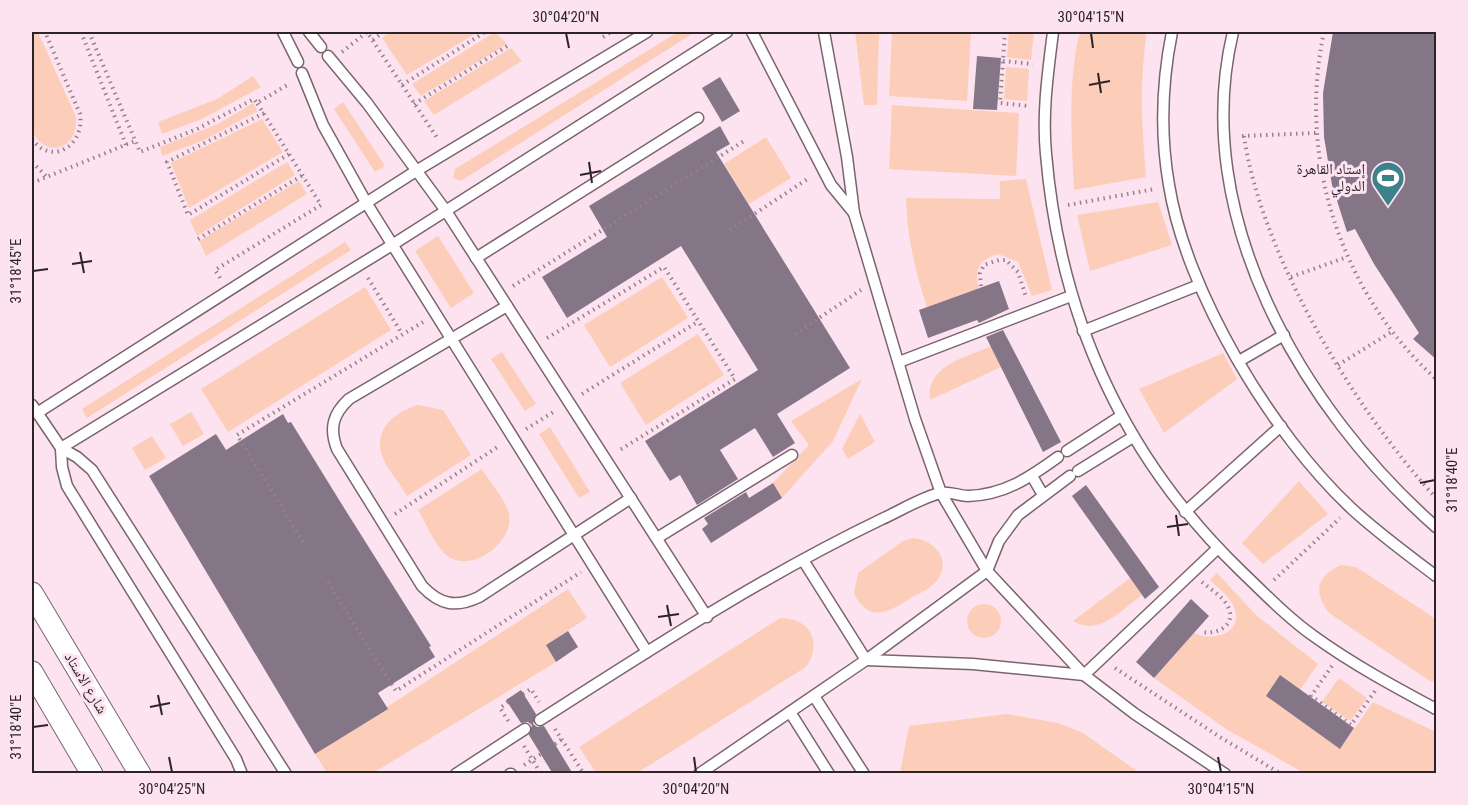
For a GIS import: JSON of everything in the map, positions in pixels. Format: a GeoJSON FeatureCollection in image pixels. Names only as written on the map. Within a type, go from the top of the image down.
{"type":"FeatureCollection","features":[{"type":"Feature","properties":{"kind":"street","name":"شارع الاستاد"},"geometry":{"type":"LineString","coordinates":[[32,593],[140,774]]}},
{"type":"Feature","properties":{"kind":"street"},"geometry":{"type":"LineString","coordinates":[[32,672],[92,774]]}},
{"type":"Feature","properties":{"kind":"lane"},"geometry":{"type":"LineString","coordinates":[[283,32],[323,125],[367,204],[647,652]]}},
{"type":"Feature","properties":{"kind":"lane"},"geometry":{"type":"LineString","coordinates":[[309,32],[446,211],[567,403],[632,498],[707,616]]}},
{"type":"Feature","properties":{"kind":"lane"},"geometry":{"type":"LineString","coordinates":[[286,774],[92,470],[77,457],[61,448],[34,409],[229,291],[416,171],[647,32]]}},
{"type":"Feature","properties":{"kind":"lane"},"geometry":{"type":"LineString","coordinates":[[61,448],[392,245],[728,32]]}},
{"type":"Feature","properties":{"kind":"lane"},"geometry":{"type":"LineString","coordinates":[[752,32],[822,169],[840,198],[854,213]]}},
{"type":"Feature","properties":{"kind":"lane"},"geometry":{"type":"LineString","coordinates":[[824,32],[847,158],[854,213],[941,493],[987,571],[1084,675],[1144,720],[1225,774]]}},
{"type":"Feature","properties":{"kind":"lane"},"geometry":{"type":"LineString","coordinates":[[1053,32],[1045,107],[1046,152],[1053,208],[1071,296],[1083,332],[1121,416],[1159,478],[1185,513],[1262,591],[1313,636],[1383,681],[1437,709]]}},
{"type":"Feature","properties":{"kind":"lane"},"geometry":{"type":"LineString","coordinates":[[1172,32],[1164,93],[1164,140],[1169,186],[1199,285],[1239,361],[1281,426],[1317,472],[1351,508],[1399,549],[1437,576]]}},
{"type":"Feature","properties":{"kind":"lane"},"geometry":{"type":"LineString","coordinates":[[1233,32],[1224,91],[1224,137],[1229,175],[1247,252],[1284,335],[1315,388],[1378,470],[1437,526]]}},
{"type":"Feature","properties":{"kind":"lane"},"geometry":{"type":"LineString","coordinates":[[476,258],[698,118]]}},
{"type":"Feature","properties":{"kind":"lane"},"geometry":{"type":"LineString","coordinates":[[1083,332],[1199,285]]}},
{"type":"Feature","properties":{"kind":"lane"},"geometry":{"type":"LineString","coordinates":[[899,362],[1071,296]]}},
{"type":"Feature","properties":{"kind":"lane"},"geometry":{"type":"LineString","coordinates":[[507,306],[349,399],[339,409],[333,422],[332,436],[337,449],[422,586],[434,598],[448,604],[464,604],[479,597],[632,498]]}},
{"type":"Feature","properties":{"kind":"lane"},"geometry":{"type":"LineString","coordinates":[[1239,361],[1284,335]]}},
{"type":"Feature","properties":{"kind":"lane"},"geometry":{"type":"LineString","coordinates":[[540,720],[647,652],[803,560],[941,493],[965,496],[989,495],[1012,488],[1121,416]]}},
{"type":"Feature","properties":{"kind":"lane"},"geometry":{"type":"LineString","coordinates":[[1185,513],[1281,426]]}},
{"type":"Feature","properties":{"kind":"lane"},"geometry":{"type":"LineString","coordinates":[[699,774],[866,660],[987,571],[999,541],[1018,515],[1074,473],[1133,437]]}},
{"type":"Feature","properties":{"kind":"lane"},"geometry":{"type":"LineString","coordinates":[[61,448],[62,467],[67,486],[236,759],[242,774]]}},
{"type":"Feature","properties":{"kind":"lane"},"geometry":{"type":"LineString","coordinates":[[657,538],[792,455]]}},
{"type":"Feature","properties":{"kind":"lane"},"geometry":{"type":"LineString","coordinates":[[1032,476],[1043,495]]}},
{"type":"Feature","properties":{"kind":"lane"},"geometry":{"type":"LineString","coordinates":[[1084,675],[1099,658],[1218,548]]}},
{"type":"Feature","properties":{"kind":"lane"},"geometry":{"type":"LineString","coordinates":[[803,560],[866,660]]}},
{"type":"Feature","properties":{"kind":"lane"},"geometry":{"type":"LineString","coordinates":[[866,660],[973,664],[1084,675]]}},
{"type":"Feature","properties":{"kind":"lane"},"geometry":{"type":"LineString","coordinates":[[814,696],[864,774]]}},
{"type":"Feature","properties":{"kind":"lane"},"geometry":{"type":"LineString","coordinates":[[790,712],[829,774]]}},
{"type":"Feature","properties":{"kind":"lane"},"geometry":{"type":"LineString","coordinates":[[456,774],[525,729]]}},
{"type":"Feature","properties":{"kind":"path"},"geometry":{"type":"LineString","coordinates":[[32,140],[46,150],[58,151],[70,147],[78,138],[82,126],[80,114],[45,32]]}},
{"type":"Feature","properties":{"kind":"path"},"geometry":{"type":"LineString","coordinates":[[81,32],[126,145]]}},
{"type":"Feature","properties":{"kind":"path"},"geometry":{"type":"LineString","coordinates":[[89,32],[140,152],[197,129],[254,99],[321,205],[215,270],[229,291]]}},
{"type":"Feature","properties":{"kind":"path"},"geometry":{"type":"LineString","coordinates":[[327,54],[367,32],[440,141]]}},
{"type":"Feature","properties":{"kind":"path"},"geometry":{"type":"LineString","coordinates":[[373,40],[383,32]]}},
{"type":"Feature","properties":{"kind":"path"},"geometry":{"type":"LineString","coordinates":[[402,85],[485,32]]}},
{"type":"Feature","properties":{"kind":"path"},"geometry":{"type":"LineString","coordinates":[[601,38],[611,32]]}},
{"type":"Feature","properties":{"kind":"path"},"geometry":{"type":"LineString","coordinates":[[1005,32],[1000,103],[1045,107]]}},
{"type":"Feature","properties":{"kind":"path"},"geometry":{"type":"LineString","coordinates":[[1317,32],[1324,32],[1315,88],[1317,133],[1327,197],[1347,257],[1360,284],[1393,331],[1437,379]]}},
{"type":"Feature","properties":{"kind":"path"},"geometry":{"type":"LineString","coordinates":[[414,104],[509,45]]}},
{"type":"Feature","properties":{"kind":"path"},"geometry":{"type":"LineString","coordinates":[[1003,61],[1049,66]]}},
{"type":"Feature","properties":{"kind":"path"},"geometry":{"type":"LineString","coordinates":[[257,103],[301,70]]}},
{"type":"Feature","properties":{"kind":"path"},"geometry":{"type":"LineString","coordinates":[[264,113],[167,162],[188,215],[289,154]]}},
{"type":"Feature","properties":{"kind":"path"},"geometry":{"type":"LineString","coordinates":[[1256,135],[1317,133]]}},
{"type":"Feature","properties":{"kind":"path"},"geometry":{"type":"LineString","coordinates":[[1245,136],[1250,173],[1290,277],[1314,326],[1378,423],[1437,498]]}},
{"type":"Feature","properties":{"kind":"path"},"geometry":{"type":"LineString","coordinates":[[32,183],[135,141]]}},
{"type":"Feature","properties":{"kind":"path"},"geometry":{"type":"LineString","coordinates":[[499,295],[744,141]]}},
{"type":"Feature","properties":{"kind":"path"},"geometry":{"type":"LineString","coordinates":[[32,162],[47,177]]}},
{"type":"Feature","properties":{"kind":"path"},"geometry":{"type":"LineString","coordinates":[[730,230],[822,169]]}},
{"type":"Feature","properties":{"kind":"path"},"geometry":{"type":"LineString","coordinates":[[198,239],[303,175]]}},
{"type":"Feature","properties":{"kind":"path"},"geometry":{"type":"LineString","coordinates":[[1053,208],[1169,186]]}},
{"type":"Feature","properties":{"kind":"path"},"geometry":{"type":"LineString","coordinates":[[1290,277],[1347,257]]}},
{"type":"Feature","properties":{"kind":"path"},"geometry":{"type":"LineString","coordinates":[[981,286],[980,273],[984,265],[1006,260],[1018,272],[1031,311]]}},
{"type":"Feature","properties":{"kind":"path"},"geometry":{"type":"LineString","coordinates":[[360,264],[402,334]]}},
{"type":"Feature","properties":{"kind":"path"},"geometry":{"type":"LineString","coordinates":[[532,347],[664,267],[735,379],[605,459]]}},
{"type":"Feature","properties":{"kind":"path"},"geometry":{"type":"LineString","coordinates":[[795,334],[874,281]]}},
{"type":"Feature","properties":{"kind":"path"},"geometry":{"type":"LineString","coordinates":[[303,542],[237,435],[436,314]]}},
{"type":"Feature","properties":{"kind":"path"},"geometry":{"type":"LineString","coordinates":[[383,523],[513,437],[699,321]]}},
{"type":"Feature","properties":{"kind":"path"},"geometry":{"type":"LineString","coordinates":[[1338,365],[1393,331]]}},
{"type":"Feature","properties":{"kind":"path"},"geometry":{"type":"LineString","coordinates":[[1262,591],[1351,508]]}},
{"type":"Feature","properties":{"kind":"path"},"geometry":{"type":"LineString","coordinates":[[328,582],[396,691],[593,565]]}},
{"type":"Feature","properties":{"kind":"path"},"geometry":{"type":"LineString","coordinates":[[1192,573],[1223,600],[1230,616],[1228,625],[1221,631],[1212,634],[1203,632]]}},
{"type":"Feature","properties":{"kind":"path"},"geometry":{"type":"LineString","coordinates":[[1340,654],[1311,696],[1351,725],[1383,681]]}},
{"type":"Feature","properties":{"kind":"path"},"geometry":{"type":"LineString","coordinates":[[1099,658],[1281,774]]}},
{"type":"Feature","properties":{"kind":"path"},"geometry":{"type":"LineString","coordinates":[[555,744],[562,739]]}},
{"type":"Feature","properties":{"kind":"shaded area"},"geometry":{"type":"Polygon","coordinates":[[[32,32],[38,32],[76,117],[76,128],[72,137],[60,147],[45,146],[32,131],[32,32]]]}},
{"type":"Feature","properties":{"kind":"shaded area"},"geometry":{"type":"Polygon","coordinates":[[[389,32],[478,32],[407,75],[382,38],[389,32]]]}},
{"type":"Feature","properties":{"kind":"shaded area"},"geometry":{"type":"Polygon","coordinates":[[[495,32],[507,44],[421,96],[412,84],[495,32]]]}},
{"type":"Feature","properties":{"kind":"shaded area"},"geometry":{"type":"Polygon","coordinates":[[[678,32],[695,32],[461,181],[453,178],[455,169],[678,32]]]}},
{"type":"Feature","properties":{"kind":"shaded area"},"geometry":{"type":"Polygon","coordinates":[[[855,32],[879,32],[877,105],[864,105],[855,32]]]}},
{"type":"Feature","properties":{"kind":"shaded area"},"geometry":{"type":"Polygon","coordinates":[[[892,32],[971,32],[967,101],[889,96],[892,32]]]}},
{"type":"Feature","properties":{"kind":"shaded area"},"geometry":{"type":"Polygon","coordinates":[[[1009,32],[1034,32],[1031,60],[1007,57],[1009,32]]]}},
{"type":"Feature","properties":{"kind":"shaded area"},"geometry":{"type":"Polygon","coordinates":[[[1080,32],[1147,32],[1142,86],[1146,177],[1074,190],[1072,91],[1080,32]]]}},
{"type":"Feature","properties":{"kind":"shaded area"},"geometry":{"type":"Polygon","coordinates":[[[511,48],[522,61],[434,115],[424,101],[511,48]]]}},
{"type":"Feature","properties":{"kind":"shaded area"},"geometry":{"type":"Polygon","coordinates":[[[1006,67],[1029,69],[1027,101],[1004,99],[1006,67]]]}},
{"type":"Feature","properties":{"kind":"shaded area"},"geometry":{"type":"Polygon","coordinates":[[[253,76],[261,87],[202,119],[162,134],[158,122],[217,99],[253,76]]]}},
{"type":"Feature","properties":{"kind":"shaded area"},"geometry":{"type":"Polygon","coordinates":[[[343,102],[385,166],[375,172],[334,109],[343,102]]]}},
{"type":"Feature","properties":{"kind":"shaded area"},"geometry":{"type":"Polygon","coordinates":[[[253,103],[258,111],[202,141],[162,156],[160,147],[218,124],[253,103]]]}},
{"type":"Feature","properties":{"kind":"shaded area"},"geometry":{"type":"Polygon","coordinates":[[[892,105],[1019,113],[1016,176],[889,169],[892,105]]]}},
{"type":"Feature","properties":{"kind":"shaded area"},"geometry":{"type":"Polygon","coordinates":[[[262,119],[283,152],[189,208],[171,163],[262,119]]]}},
{"type":"Feature","properties":{"kind":"shaded area"},"geometry":{"type":"Polygon","coordinates":[[[766,137],[791,178],[749,204],[724,164],[766,137]]]}},
{"type":"Feature","properties":{"kind":"shaded area"},"geometry":{"type":"Polygon","coordinates":[[[287,162],[295,175],[197,236],[190,220],[287,162]]]}},
{"type":"Feature","properties":{"kind":"shaded area"},"geometry":{"type":"Polygon","coordinates":[[[1026,179],[1052,290],[1032,296],[1018,262],[998,254],[982,262],[977,276],[979,288],[927,307],[912,254],[906,198],[1000,199],[1000,181],[1026,179]]]}},
{"type":"Feature","properties":{"kind":"shaded area"},"geometry":{"type":"Polygon","coordinates":[[[299,181],[307,194],[206,256],[199,241],[299,181]]]}},
{"type":"Feature","properties":{"kind":"shaded area"},"geometry":{"type":"Polygon","coordinates":[[[1158,202],[1172,245],[1090,271],[1077,215],[1158,202]]]}},
{"type":"Feature","properties":{"kind":"shaded area"},"geometry":{"type":"Polygon","coordinates":[[[438,236],[474,293],[451,308],[415,251],[438,236]]]}},
{"type":"Feature","properties":{"kind":"shaded area"},"geometry":{"type":"Polygon","coordinates":[[[345,242],[351,250],[87,418],[82,409],[345,242]]]}},
{"type":"Feature","properties":{"kind":"shaded area"},"geometry":{"type":"Polygon","coordinates":[[[662,277],[688,318],[610,367],[584,325],[662,277]]]}},
{"type":"Feature","properties":{"kind":"shaded area"},"geometry":{"type":"Polygon","coordinates":[[[365,287],[391,330],[228,432],[201,389],[365,287]]]}},
{"type":"Feature","properties":{"kind":"shaded area"},"geometry":{"type":"Polygon","coordinates":[[[698,334],[724,375],[646,425],[620,383],[698,334]]]}},
{"type":"Feature","properties":{"kind":"shaded area"},"geometry":{"type":"Polygon","coordinates":[[[991,346],[1001,367],[930,400],[930,388],[934,378],[941,371],[959,359],[991,346]]]}},
{"type":"Feature","properties":{"kind":"shaded area"},"geometry":{"type":"Polygon","coordinates":[[[502,352],[536,404],[525,411],[491,359],[502,352]]]}},
{"type":"Feature","properties":{"kind":"shaded area"},"geometry":{"type":"Polygon","coordinates":[[[1223,353],[1237,379],[1164,433],[1139,389],[1223,353]]]}},
{"type":"Feature","properties":{"kind":"shaded area"},"geometry":{"type":"Polygon","coordinates":[[[862,379],[833,441],[782,498],[773,483],[809,445],[791,421],[862,379]]]}},
{"type":"Feature","properties":{"kind":"shaded area"},"geometry":{"type":"Polygon","coordinates":[[[418,405],[443,410],[471,455],[407,496],[385,463],[380,443],[381,435],[389,421],[403,411],[418,405]]]}},
{"type":"Feature","properties":{"kind":"shaded area"},"geometry":{"type":"Polygon","coordinates":[[[191,412],[204,434],[183,446],[170,424],[191,412]]]}},
{"type":"Feature","properties":{"kind":"shaded area"},"geometry":{"type":"Polygon","coordinates":[[[860,414],[875,442],[848,459],[842,449],[860,414]]]}},
{"type":"Feature","properties":{"kind":"shaded area"},"geometry":{"type":"Polygon","coordinates":[[[550,427],[590,492],[579,498],[539,434],[550,427]]]}},
{"type":"Feature","properties":{"kind":"shaded area"},"geometry":{"type":"Polygon","coordinates":[[[152,436],[166,458],[145,470],[132,448],[152,436]]]}},
{"type":"Feature","properties":{"kind":"shaded area"},"geometry":{"type":"Polygon","coordinates":[[[482,469],[507,508],[509,524],[505,535],[489,553],[478,559],[455,560],[441,549],[418,510],[482,469]]]}},
{"type":"Feature","properties":{"kind":"shaded area"},"geometry":{"type":"Polygon","coordinates":[[[1299,481],[1328,514],[1263,564],[1242,543],[1299,481]]]}},
{"type":"Feature","properties":{"kind":"shaded area"},"geometry":{"type":"Polygon","coordinates":[[[913,538],[927,542],[938,551],[943,564],[938,579],[926,590],[887,611],[872,612],[866,609],[854,593],[858,573],[903,541],[913,538]]]}},
{"type":"Feature","properties":{"kind":"shaded area"},"geometry":{"type":"Polygon","coordinates":[[[1341,565],[1356,567],[1436,619],[1436,682],[1430,681],[1329,613],[1321,598],[1320,585],[1326,574],[1341,565]]]}},
{"type":"Feature","properties":{"kind":"shaded area"},"geometry":{"type":"Polygon","coordinates":[[[1217,573],[1257,616],[1318,664],[1300,690],[1280,676],[1266,696],[1340,749],[1373,702],[1436,732],[1436,773],[1304,773],[1226,729],[1154,678],[1194,633],[1202,636],[1219,635],[1232,628],[1236,614],[1233,605],[1210,580],[1217,573]]]}},
{"type":"Feature","properties":{"kind":"shaded area"},"geometry":{"type":"Polygon","coordinates":[[[1130,578],[1142,595],[1118,614],[1101,624],[1092,626],[1073,621],[1130,578]]]}},
{"type":"Feature","properties":{"kind":"shaded area"},"geometry":{"type":"Polygon","coordinates":[[[568,589],[587,618],[546,645],[556,662],[373,773],[327,773],[315,754],[568,589]]]}},
{"type":"Feature","properties":{"kind":"shaded area"},"geometry":{"type":"Polygon","coordinates":[[[984,604],[996,609],[1001,621],[996,633],[984,638],[972,633],[967,621],[972,609],[984,604]]]}},
{"type":"Feature","properties":{"kind":"shaded area"},"geometry":{"type":"Polygon","coordinates":[[[780,618],[799,622],[811,633],[813,649],[806,667],[637,773],[596,773],[579,747],[780,618]]]}},
{"type":"Feature","properties":{"kind":"shaded area"},"geometry":{"type":"Polygon","coordinates":[[[1339,678],[1367,698],[1350,721],[1322,702],[1339,678]]]}},
{"type":"Feature","properties":{"kind":"shaded area"},"geometry":{"type":"Polygon","coordinates":[[[1007,714],[1058,723],[1083,733],[1140,773],[900,773],[909,726],[1007,714]]]}},
{"type":"Feature","properties":{"kind":"building","name":"إستاد القاهرة الدولي"},"geometry":{"type":"Polygon","coordinates":[[[1333,32],[1437,32],[1437,360],[1413,339],[1419,333],[1374,264],[1355,229],[1347,232],[1332,185],[1324,137],[1323,93],[1333,32]]]}},
{"type":"Feature","properties":{"kind":"building"},"geometry":{"type":"Polygon","coordinates":[[[977,56],[1001,58],[997,110],[973,109],[977,56]]]}},
{"type":"Feature","properties":{"kind":"building"},"geometry":{"type":"Polygon","coordinates":[[[720,77],[740,111],[722,122],[702,88],[720,77]]]}},
{"type":"Feature","properties":{"kind":"building"},"geometry":{"type":"Polygon","coordinates":[[[720,126],[730,144],[716,152],[850,368],[777,414],[795,443],[773,457],[755,428],[720,450],[738,479],[697,505],[680,475],[670,481],[645,441],[758,370],[681,246],[567,318],[542,277],[607,237],[589,206],[720,126]]]}},
{"type":"Feature","properties":{"kind":"building"},"geometry":{"type":"Polygon","coordinates":[[[999,281],[1009,309],[979,323],[977,320],[928,338],[919,310],[999,281]]]}},
{"type":"Feature","properties":{"kind":"building"},"geometry":{"type":"Polygon","coordinates":[[[1003,330],[1061,442],[1043,452],[986,337],[1003,330]]]}},
{"type":"Feature","properties":{"kind":"building"},"geometry":{"type":"Polygon","coordinates":[[[283,414],[288,423],[291,422],[431,646],[429,647],[435,657],[378,693],[388,709],[315,754],[149,476],[216,434],[226,450],[283,414]]]}},
{"type":"Feature","properties":{"kind":"building"},"geometry":{"type":"Polygon","coordinates":[[[773,483],[782,498],[711,543],[702,529],[708,524],[704,518],[746,492],[749,498],[773,483]]]}},
{"type":"Feature","properties":{"kind":"building"},"geometry":{"type":"Polygon","coordinates":[[[1086,485],[1159,587],[1145,599],[1072,496],[1086,485]]]}},
{"type":"Feature","properties":{"kind":"building"},"geometry":{"type":"Polygon","coordinates":[[[1191,599],[1209,616],[1154,678],[1136,662],[1191,599]]]}},
{"type":"Feature","properties":{"kind":"building"},"geometry":{"type":"Polygon","coordinates":[[[568,631],[578,647],[556,662],[546,645],[568,631]]]}},
{"type":"Feature","properties":{"kind":"building"},"geometry":{"type":"Polygon","coordinates":[[[1280,675],[1354,728],[1340,749],[1266,696],[1280,675]]]}},
{"type":"Feature","properties":{"kind":"building"},"geometry":{"type":"Polygon","coordinates":[[[521,690],[536,714],[533,724],[537,727],[544,726],[573,774],[553,774],[529,735],[532,725],[528,722],[521,723],[506,700],[521,690]]]}},
{"type":"Feature","properties":{"kind":"place","name":"إستاد القاهرة الدولي"},"geometry":{"type":"Point","coordinates":[1388,207]}}]}
